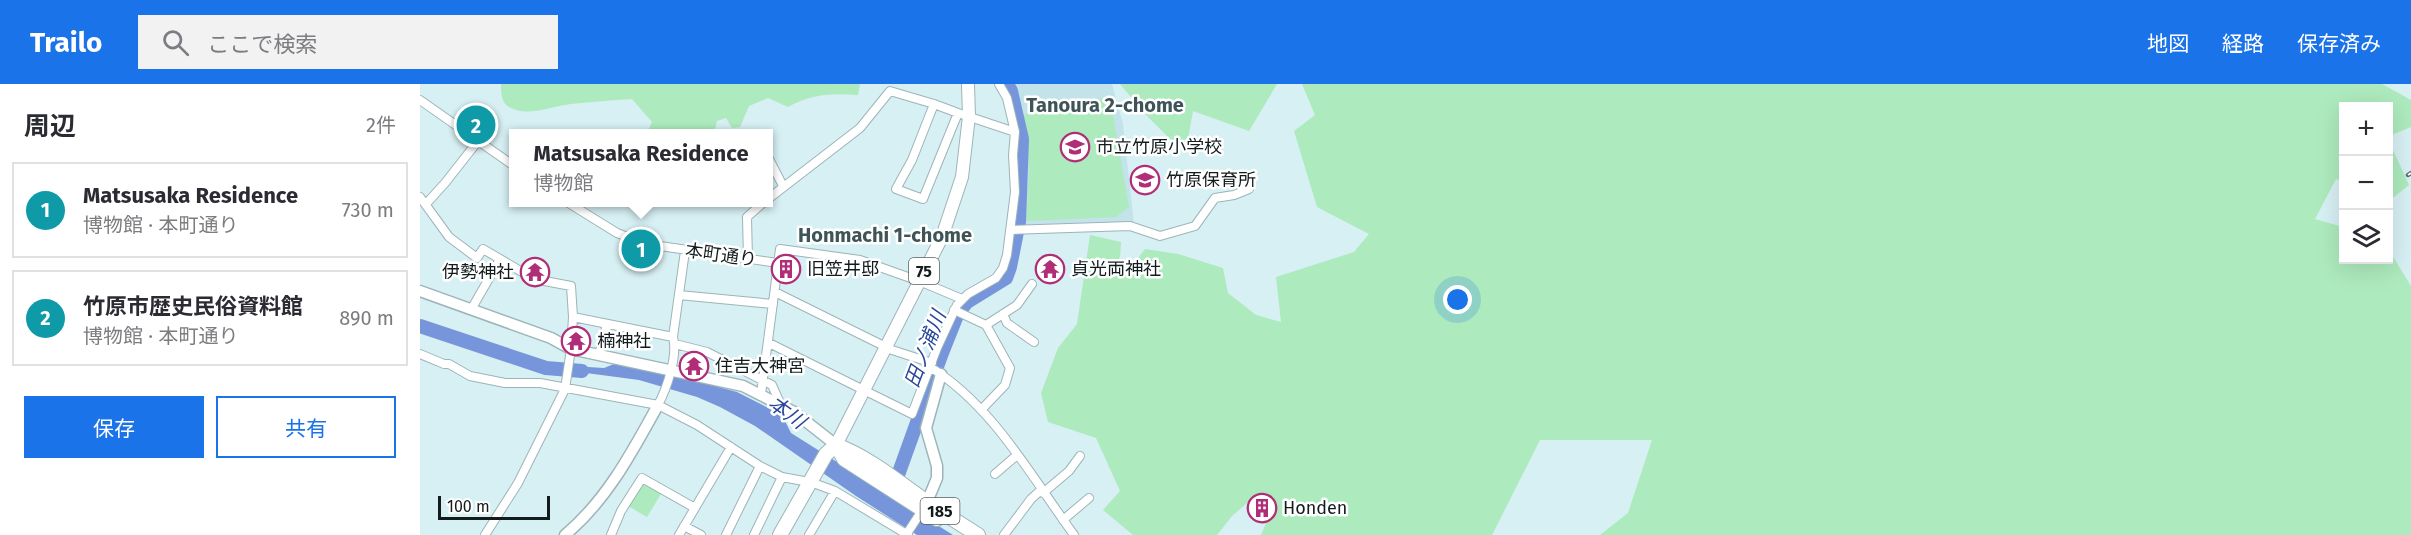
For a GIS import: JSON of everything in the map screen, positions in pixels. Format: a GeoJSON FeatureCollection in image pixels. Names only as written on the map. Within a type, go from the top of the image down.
{"type":"FeatureCollection","features":[{"type":"Feature","properties":{"kind":"highway","name":"185"},"geometry":{"type":"LineString","coordinates":[[831,452],[849,450],[901,489],[923,509],[962,535]]}},
{"type":"Feature","properties":{"kind":"highway"},"geometry":{"type":"LineString","coordinates":[[785,535],[831,452]]}},
{"type":"Feature","properties":{"kind":"highway","name":"185"},"geometry":{"type":"LineString","coordinates":[[923,509],[978,535]]}},
{"type":"Feature","properties":{"kind":"main road","name":"75"},"geometry":{"type":"LineString","coordinates":[[831,452],[942,237],[962,177],[964,115],[968,84]]}},
{"type":"Feature","properties":{"kind":"street"},"geometry":{"type":"LineString","coordinates":[[420,354],[449,364],[470,376],[505,383],[540,383],[658,405],[697,425],[760,466],[782,477],[815,479],[908,534],[923,509],[937,478],[937,466],[926,428],[935,369],[954,310],[962,299],[1000,273],[1015,229],[1013,155],[1015,132],[1007,98],[999,84]]}},
{"type":"Feature","properties":{"kind":"street"},"geometry":{"type":"LineString","coordinates":[[773,195],[860,128],[890,92],[934,104],[1015,132]]}},
{"type":"Feature","properties":{"kind":"street"},"geometry":{"type":"LineString","coordinates":[[420,100],[509,163]]}},
{"type":"Feature","properties":{"kind":"street"},"geometry":{"type":"LineString","coordinates":[[934,104],[912,160],[897,189],[923,199],[964,115]]}},
{"type":"Feature","properties":{"kind":"street"},"geometry":{"type":"LineString","coordinates":[[426,204],[478,141]]}},
{"type":"Feature","properties":{"kind":"street"},"geometry":{"type":"LineString","coordinates":[[773,167],[783,186]]}},
{"type":"Feature","properties":{"kind":"street"},"geometry":{"type":"LineString","coordinates":[[1015,229],[1130,226],[1160,236],[1195,226],[1215,198],[1234,195],[1250,189]]}},
{"type":"Feature","properties":{"kind":"street"},"geometry":{"type":"LineString","coordinates":[[420,197],[449,237],[477,258],[483,249],[499,261],[534,279],[572,286],[571,349],[565,389],[518,483],[485,535]]}},
{"type":"Feature","properties":{"kind":"street","name":"本町通り"},"geometry":{"type":"LineString","coordinates":[[577,207],[617,233],[646,244],[778,264]]}},
{"type":"Feature","properties":{"kind":"street"},"geometry":{"type":"LineString","coordinates":[[748,259],[747,217],[758,207]]}},
{"type":"Feature","properties":{"kind":"street"},"geometry":{"type":"LineString","coordinates":[[761,394],[780,249],[860,260],[962,299]]}},
{"type":"Feature","properties":{"kind":"street"},"geometry":{"type":"LineString","coordinates":[[565,535],[606,492],[638,444],[666,390],[685,251]]}},
{"type":"Feature","properties":{"kind":"street"},"geometry":{"type":"LineString","coordinates":[[472,308],[499,261]]}},
{"type":"Feature","properties":{"kind":"street"},"geometry":{"type":"LineString","coordinates":[[986,325],[1017,305],[1032,284]]}},
{"type":"Feature","properties":{"kind":"street"},"geometry":{"type":"LineString","coordinates":[[420,291],[551,338],[571,349],[670,372],[735,383],[780,403],[831,452]]}},
{"type":"Feature","properties":{"kind":"street"},"geometry":{"type":"LineString","coordinates":[[775,292],[935,369],[981,410],[1017,455],[1074,535]]}},
{"type":"Feature","properties":{"kind":"street"},"geometry":{"type":"LineString","coordinates":[[680,295],[773,304]]}},
{"type":"Feature","properties":{"kind":"street"},"geometry":{"type":"LineString","coordinates":[[954,310],[986,325],[1010,368],[1005,385],[981,410]]}},
{"type":"Feature","properties":{"kind":"street"},"geometry":{"type":"LineString","coordinates":[[1003,314],[1007,323],[1034,342]]}},
{"type":"Feature","properties":{"kind":"street"},"geometry":{"type":"LineString","coordinates":[[573,316],[674,340],[707,352],[772,385],[780,403]]}},
{"type":"Feature","properties":{"kind":"street"},"geometry":{"type":"LineString","coordinates":[[599,355],[607,324]]}},
{"type":"Feature","properties":{"kind":"street"},"geometry":{"type":"LineString","coordinates":[[769,343],[912,414],[935,369]]}},
{"type":"Feature","properties":{"kind":"street"},"geometry":{"type":"LineString","coordinates":[[679,535],[731,447]]}},
{"type":"Feature","properties":{"kind":"street"},"geometry":{"type":"LineString","coordinates":[[995,474],[1017,455]]}},
{"type":"Feature","properties":{"kind":"street"},"geometry":{"type":"LineString","coordinates":[[1004,535],[1031,499],[1069,471],[1080,456]]}},
{"type":"Feature","properties":{"kind":"street"},"geometry":{"type":"LineString","coordinates":[[726,535],[760,466]]}},
{"type":"Feature","properties":{"kind":"street"},"geometry":{"type":"LineString","coordinates":[[754,535],[782,477]]}},
{"type":"Feature","properties":{"kind":"street"},"geometry":{"type":"LineString","coordinates":[[611,535],[621,511],[642,478],[695,508]]}},
{"type":"Feature","properties":{"kind":"street"},"geometry":{"type":"LineString","coordinates":[[809,535],[835,491]]}},
{"type":"Feature","properties":{"kind":"street"},"geometry":{"type":"LineString","coordinates":[[1063,520],[1089,498]]}},
{"type":"Feature","properties":{"kind":"street"},"geometry":{"type":"LineString","coordinates":[[684,526],[701,535]]}},
{"type":"Feature","properties":{"kind":"shaded area","name":"市立竹原小学校"},"geometry":{"type":"Polygon","coordinates":[[[1010,84],[1112,84],[1123,124],[1134,224],[1021,225],[1025,165],[1023,128],[1010,84]]]}},
{"type":"Feature","properties":{"kind":"green space"},"geometry":{"type":"Polygon","coordinates":[[[501,84],[860,84],[858,95],[822,95],[805,99],[788,107],[768,98],[749,106],[740,127],[732,128],[726,118],[717,121],[715,129],[649,129],[652,122],[632,99],[571,104],[525,111],[505,104],[501,84]]]}},
{"type":"Feature","properties":{"kind":"green space"},"geometry":{"type":"Polygon","coordinates":[[[1120,84],[1277,84],[1249,131],[1193,111],[1188,139],[1173,142],[1120,84]]]}},
{"type":"Feature","properties":{"kind":"green space"},"geometry":{"type":"Polygon","coordinates":[[[1302,84],[2382,84],[2411,100],[2411,127],[2393,134],[2393,102],[2339,102],[2339,180],[2336,179],[2315,219],[2339,226],[2339,264],[2393,264],[2393,257],[2411,286],[2411,535],[1600,535],[1628,513],[1652,440],[1540,440],[1492,535],[1261,535],[1273,506],[1254,497],[1232,516],[1217,535],[1133,535],[1103,510],[1120,491],[1096,438],[1048,422],[1041,393],[1058,348],[1077,324],[1090,235],[1121,242],[1120,257],[1115,265],[1129,270],[1145,249],[1178,254],[1223,268],[1228,293],[1256,315],[1281,322],[1276,277],[1354,252],[1369,234],[1317,207],[1294,131],[1315,115],[1302,84]]]}},
{"type":"Feature","properties":{"kind":"green space","name":"市立竹原小学校"},"geometry":{"type":"Polygon","coordinates":[[[1110,97],[1129,207],[1116,217],[1026,221],[1029,170],[1024,115],[1110,97]]]}},
{"type":"Feature","properties":{"kind":"green space"},"geometry":{"type":"Polygon","coordinates":[[[2393,150],[2409,185],[2393,198],[2393,150]]]}},
{"type":"Feature","properties":{"kind":"green space"},"geometry":{"type":"Polygon","coordinates":[[[641,482],[661,494],[647,517],[628,506],[641,482]]]}},
{"type":"Feature","properties":{"kind":"water"},"geometry":{"type":"Polygon","coordinates":[[[614,364],[670,374],[737,392],[782,415],[791,433],[953,535],[917,535],[755,426],[697,397],[639,380],[571,371],[572,366],[604,368],[614,364]]]}},
{"type":"Feature","properties":{"kind":"waterway","name":"田ノ浦川"},"geometry":{"type":"LineString","coordinates":[[893,489],[958,313],[967,302],[1006,278],[1010,267],[1019,222],[1022,139],[1011,91],[1007,84]]}},
{"type":"Feature","properties":{"kind":"waterway","name":"本川"},"geometry":{"type":"LineString","coordinates":[[420,326],[546,368],[582,371]]}},
{"type":"Feature","properties":{"kind":"place","name":"竹原市歴史民俗資料館"},"geometry":{"type":"Point","coordinates":[476,125]}},
{"type":"Feature","properties":{"kind":"place","name":"市立竹原小学校"},"geometry":{"type":"Point","coordinates":[1075,147]}},
{"type":"Feature","properties":{"kind":"place","name":"竹原保育所"},"geometry":{"type":"Point","coordinates":[1145,180]}},
{"type":"Feature","properties":{"kind":"place","name":"Matsusaka Residence"},"geometry":{"type":"Point","coordinates":[641,249]}},
{"type":"Feature","properties":{"kind":"place","name":"旧笠井邸"},"geometry":{"type":"Point","coordinates":[786,269]}},
{"type":"Feature","properties":{"kind":"place","name":"貞光両神社"},"geometry":{"type":"Point","coordinates":[1050,269]}},
{"type":"Feature","properties":{"kind":"place","name":"伊勢神社"},"geometry":{"type":"Point","coordinates":[535,272]}},
{"type":"Feature","properties":{"kind":"place","name":"楠神社"},"geometry":{"type":"Point","coordinates":[576,341]}},
{"type":"Feature","properties":{"kind":"place","name":"住吉大神宮"},"geometry":{"type":"Point","coordinates":[694,366]}},
{"type":"Feature","properties":{"kind":"place","name":"Honden"},"geometry":{"type":"Point","coordinates":[1262,508]}},
{"type":"Feature","properties":{"kind":"district","name":"Tanoura 2-chome"},"geometry":{"type":"Point","coordinates":[1105,105]}},
{"type":"Feature","properties":{"kind":"district","name":"Honmachi 1-chome"},"geometry":{"type":"Point","coordinates":[885,235]}}]}
